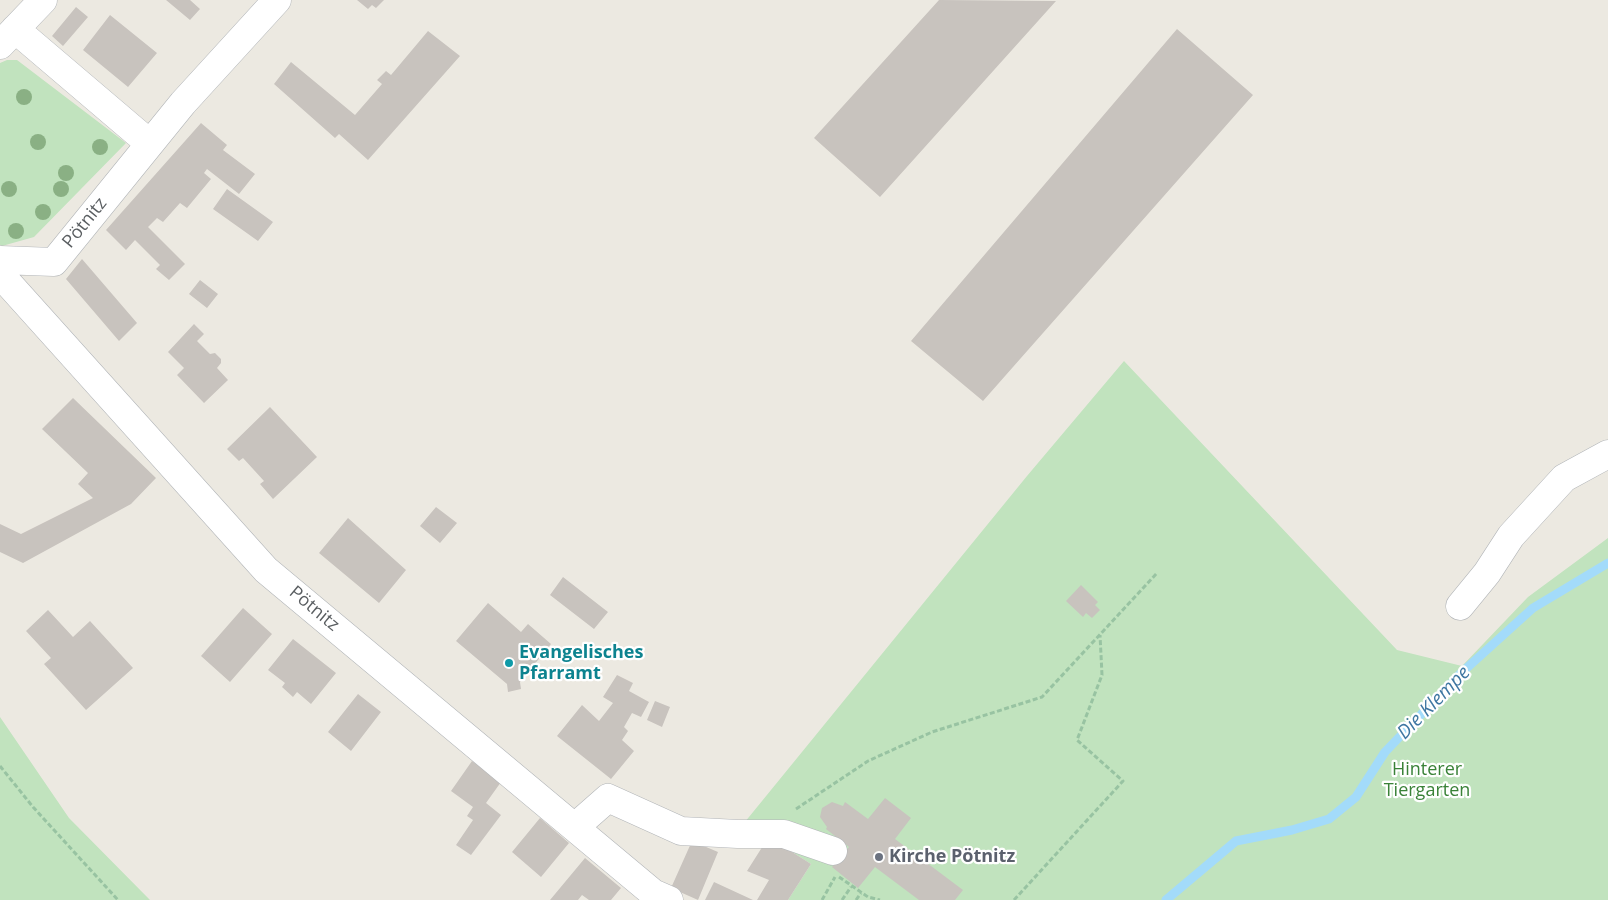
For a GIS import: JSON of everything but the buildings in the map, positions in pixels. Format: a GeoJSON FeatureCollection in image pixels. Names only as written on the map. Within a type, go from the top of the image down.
{"type":"FeatureCollection","features":[{"type":"Feature","properties":{"kind":"street"},"geometry":{"type":"LineString","coordinates":[[43,0],[8,37],[149,143]]}},
{"type":"Feature","properties":{"kind":"street","name":"Pötnitz"},"geometry":{"type":"LineString","coordinates":[[0,260],[54,262],[183,103],[277,0]]}},
{"type":"Feature","properties":{"kind":"street","name":"Pötnitz"},"geometry":{"type":"LineString","coordinates":[[0,274],[266,570],[653,893],[670,900]]}},
{"type":"Feature","properties":{"kind":"street"},"geometry":{"type":"LineString","coordinates":[[1460,606],[1487,573],[1511,536],[1564,478],[1608,454]]}},
{"type":"Feature","properties":{"kind":"street"},"geometry":{"type":"LineString","coordinates":[[575,827],[608,798],[681,830],[784,834],[831,858]]}},
{"type":"Feature","properties":{"kind":"path"},"geometry":{"type":"LineString","coordinates":[[764,834],[804,802],[868,761],[932,732],[1042,697],[1157,573]]}},
{"type":"Feature","properties":{"kind":"path"},"geometry":{"type":"LineString","coordinates":[[1014,900],[1124,781],[1077,740],[1102,675],[1100,635]]}},
{"type":"Feature","properties":{"kind":"path"},"geometry":{"type":"LineString","coordinates":[[0,766],[33,808],[118,900]]}},
{"type":"Feature","properties":{"kind":"path"},"geometry":{"type":"LineString","coordinates":[[831,858],[851,887],[880,900]]}},
{"type":"Feature","properties":{"kind":"path"},"geometry":{"type":"LineString","coordinates":[[822,900],[831,858]]}},
{"type":"Feature","properties":{"kind":"path"},"geometry":{"type":"LineString","coordinates":[[842,900],[851,887]]}},
{"type":"Feature","properties":{"kind":"path"},"geometry":{"type":"LineString","coordinates":[[856,900],[861,892]]}},
{"type":"Feature","properties":{"kind":"green space"},"geometry":{"type":"Polygon","coordinates":[[[7,60],[17,60],[126,143],[34,237],[2,246],[0,245],[0,63],[7,60]]]}},
{"type":"Feature","properties":{"kind":"green space","name":"Hinterer Tiergarten"},"geometry":{"type":"Polygon","coordinates":[[[1124,361],[1397,650],[1462,666],[1528,597],[1608,538],[1608,900],[788,900],[811,864],[789,850],[740,828],[1027,476],[1124,361]]]}},
{"type":"Feature","properties":{"kind":"green space"},"geometry":{"type":"Polygon","coordinates":[[[0,717],[69,818],[150,900],[0,900],[0,717]]]}},
{"type":"Feature","properties":{"kind":"waterway","name":"Die Klempe"},"geometry":{"type":"LineString","coordinates":[[1166,900],[1236,841],[1292,830],[1329,819],[1356,797],[1385,752],[1459,675],[1533,608],[1608,563]]}},
{"type":"Feature","properties":{"kind":"place","name":"Evangelisches Pfarramt"},"geometry":{"type":"Point","coordinates":[509,663]}},
{"type":"Feature","properties":{"kind":"place","name":"Kirche Pötnitz"},"geometry":{"type":"Point","coordinates":[879,857]}}]}
